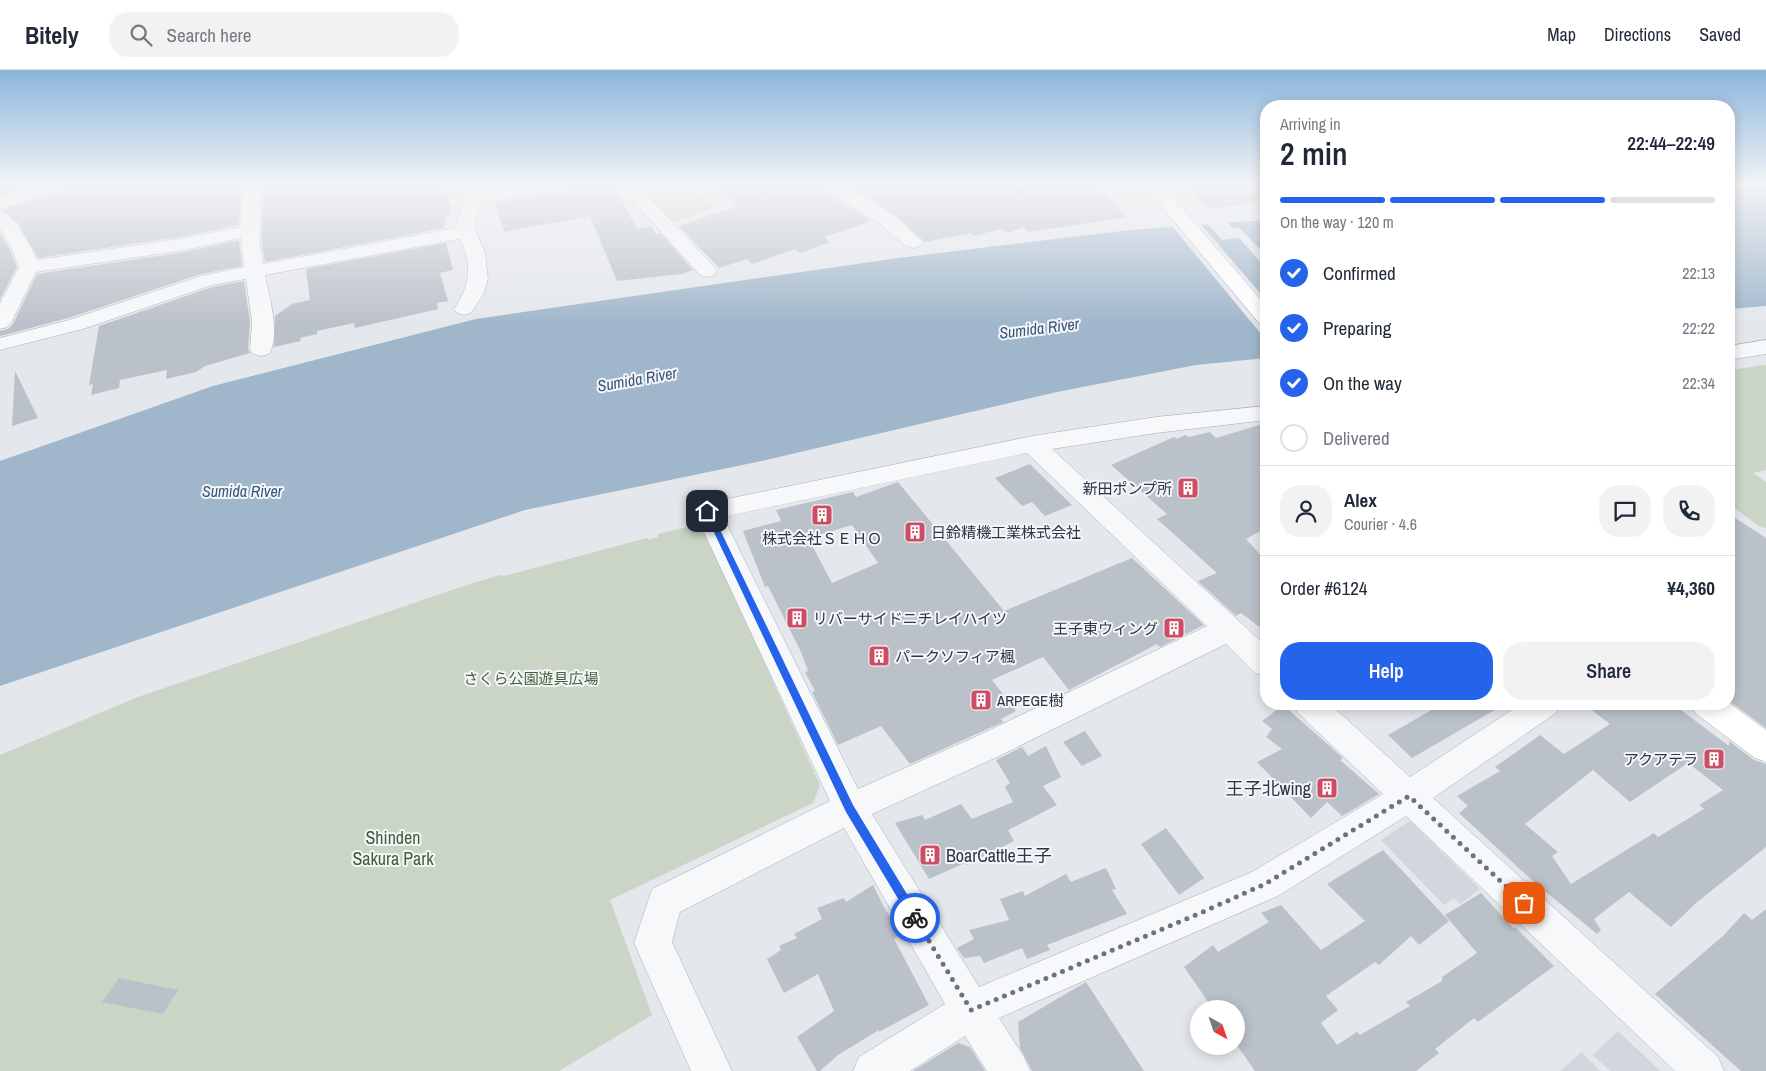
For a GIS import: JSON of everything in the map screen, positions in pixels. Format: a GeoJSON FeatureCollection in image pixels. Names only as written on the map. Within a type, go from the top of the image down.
{"type":"FeatureCollection","features":[{"type":"Feature","properties":{"kind":"street"},"geometry":{"type":"LineString","coordinates":[[0,323],[29,267],[12,232]]}},
{"type":"Feature","properties":{"kind":"street"},"geometry":{"type":"LineString","coordinates":[[29,267],[185,244],[245,232]]}},
{"type":"Feature","properties":{"kind":"street"},"geometry":{"type":"LineString","coordinates":[[249,232],[263,322],[261,349]]}},
{"type":"Feature","properties":{"kind":"street"},"geometry":{"type":"LineString","coordinates":[[0,344],[76,324],[197,283],[467,232],[477,256],[479,283],[475,294],[464,309]]}},
{"type":"Feature","properties":{"kind":"street"},"geometry":{"type":"LineString","coordinates":[[671,232],[707,271]]}},
{"type":"Feature","properties":{"kind":"street"},"geometry":{"type":"LineString","coordinates":[[901,232],[913,242]]}},
{"type":"Feature","properties":{"kind":"street"},"geometry":{"type":"LineString","coordinates":[[1193,232],[1260,312]]}},
{"type":"Feature","properties":{"kind":"street"},"geometry":{"type":"LineString","coordinates":[[1735,351],[1765,348]]}},
{"type":"Feature","properties":{"kind":"street"},"geometry":{"type":"LineString","coordinates":[[1010,1071],[971,1010],[850,808],[707,511],[1032,444],[1156,425],[1260,414]]}},
{"type":"Feature","properties":{"kind":"street"},"geometry":{"type":"LineString","coordinates":[[1032,444],[1260,658]]}},
{"type":"Feature","properties":{"kind":"street"},"geometry":{"type":"LineString","coordinates":[[712,1071],[653,943],[665,901],[850,808],[986,747],[1229,629]]}},
{"type":"Feature","properties":{"kind":"street"},"geometry":{"type":"LineString","coordinates":[[1316,710],[1704,1071]]}},
{"type":"Feature","properties":{"kind":"street"},"geometry":{"type":"LineString","coordinates":[[873,1071],[971,1010],[1265,884],[1409,796],[1536,710]]}},
{"type":"Feature","properties":{"kind":"street"},"geometry":{"type":"LineString","coordinates":[[1714,710],[1766,748]]}},
{"type":"Feature","properties":{"kind":"shaded area"},"geometry":{"type":"Polygon","coordinates":[[[1410,821],[1480,889],[1460,904],[1454,898],[1444,905],[1381,840],[1410,821]]]}},
{"type":"Feature","properties":{"kind":"shaded area"},"geometry":{"type":"Polygon","coordinates":[[[1618,1031],[1660,1071],[1610,1071],[1593,1055],[1618,1031]]]}},
{"type":"Feature","properties":{"kind":"shaded area"},"geometry":{"type":"Polygon","coordinates":[[[1582,1052],[1600,1071],[1560,1071],[1582,1052]]]}},
{"type":"Feature","properties":{"kind":"green space"},"geometry":{"type":"Polygon","coordinates":[[[1766,365],[1766,470],[1753,473],[1766,482],[1766,528],[1759,526],[1735,508],[1735,369],[1766,365]]]}},
{"type":"Feature","properties":{"kind":"green space","name":"Shinden Sakura Park"},"geometry":{"type":"Polygon","coordinates":[[[691,526],[692,528],[702,526],[820,785],[813,803],[610,900],[652,1015],[559,1071],[0,1071],[0,755],[138,697],[461,587],[499,575],[504,576],[647,538],[648,540],[658,537],[658,534],[691,526]]]}},
{"type":"Feature","properties":{"kind":"water","name":"Sumida River"},"geometry":{"type":"Polygon","coordinates":[[[1116,232],[1260,232],[1260,359],[1196,365],[1057,392],[766,460],[525,510],[0,686],[0,461],[213,386],[476,319],[898,258],[1116,232]]]}},
{"type":"Feature","properties":{"kind":"water"},"geometry":{"type":"Polygon","coordinates":[[[1735,232],[1766,232],[1766,306],[1735,309],[1735,232]]]}},
{"type":"Feature","properties":{"kind":"pier"},"geometry":{"type":"Polygon","coordinates":[[[1177,232],[1207,232],[1260,293],[1260,333],[1177,232]]]}},
{"type":"Feature","properties":{"kind":"pier"},"geometry":{"type":"Polygon","coordinates":[[[1215,232],[1243,232],[1260,250],[1260,261],[1239,238],[1222,240],[1215,232]]]}},
{"type":"Feature","properties":{"kind":"building"},"geometry":{"type":"Polygon","coordinates":[[[23,232],[206,232],[185,236],[38,258],[23,232]]]}},
{"type":"Feature","properties":{"kind":"building"},"geometry":{"type":"Polygon","coordinates":[[[262,232],[424,232],[265,262],[262,232]]]}},
{"type":"Feature","properties":{"kind":"building"},"geometry":{"type":"Polygon","coordinates":[[[597,232],[660,233],[693,270],[682,274],[617,281],[597,232]]]}},
{"type":"Feature","properties":{"kind":"building"},"geometry":{"type":"Polygon","coordinates":[[[684,232],[840,232],[824,237],[830,242],[800,253],[795,249],[752,264],[747,259],[719,268],[684,232]]]}},
{"type":"Feature","properties":{"kind":"building"},"geometry":{"type":"Polygon","coordinates":[[[914,232],[991,232],[974,236],[971,233],[925,242],[914,232]]]}},
{"type":"Feature","properties":{"kind":"building"},"geometry":{"type":"Polygon","coordinates":[[[0,233],[17,267],[0,299],[0,233]]]}},
{"type":"Feature","properties":{"kind":"building"},"geometry":{"type":"Polygon","coordinates":[[[239,240],[242,266],[201,274],[68,318],[0,336],[0,331],[8,329],[13,324],[37,274],[185,252],[239,240]]]}},
{"type":"Feature","properties":{"kind":"building"},"geometry":{"type":"Polygon","coordinates":[[[446,243],[453,270],[440,273],[448,301],[437,303],[438,309],[355,328],[354,323],[317,331],[317,334],[300,338],[301,341],[274,347],[275,316],[292,304],[310,300],[306,269],[446,243]]]}},
{"type":"Feature","properties":{"kind":"building"},"geometry":{"type":"Polygon","coordinates":[[[244,281],[250,322],[248,349],[250,353],[205,366],[196,372],[166,379],[167,370],[120,380],[119,388],[91,395],[93,384],[89,385],[99,326],[212,287],[244,281]]]}},
{"type":"Feature","properties":{"kind":"building"},"geometry":{"type":"Polygon","coordinates":[[[15,371],[38,418],[12,426],[15,371]]]}},
{"type":"Feature","properties":{"kind":"building"},"geometry":{"type":"Polygon","coordinates":[[[1260,425],[1260,531],[1246,539],[1260,554],[1260,627],[1241,613],[1236,616],[1198,581],[1217,573],[1157,519],[1167,514],[1111,465],[1174,437],[1177,439],[1185,435],[1189,437],[1210,432],[1216,438],[1260,425]]]}},
{"type":"Feature","properties":{"kind":"building"},"geometry":{"type":"Polygon","coordinates":[[[1030,464],[1072,505],[1045,516],[1032,502],[1022,506],[995,478],[1030,464]]]}},
{"type":"Feature","properties":{"kind":"building"},"geometry":{"type":"Polygon","coordinates":[[[898,482],[1004,611],[1132,558],[1204,625],[1160,647],[1157,644],[1069,690],[1043,657],[992,680],[1016,711],[1001,719],[1003,722],[910,764],[881,726],[838,745],[812,692],[815,691],[805,672],[808,671],[801,652],[768,586],[765,587],[743,531],[781,521],[776,510],[853,492],[856,497],[898,482]],[[852,525],[808,538],[832,583],[878,563],[852,525]]]}},
{"type":"Feature","properties":{"kind":"building"},"geometry":{"type":"Polygon","coordinates":[[[1735,518],[1766,538],[1766,728],[1735,705],[1735,518]]]}},
{"type":"Feature","properties":{"kind":"building"},"geometry":{"type":"Polygon","coordinates":[[[1276,710],[1289,710],[1343,758],[1340,760],[1379,794],[1342,816],[1327,802],[1311,818],[1257,762],[1282,749],[1266,737],[1272,729],[1262,721],[1276,710]]]}},
{"type":"Feature","properties":{"kind":"building"},"geometry":{"type":"Polygon","coordinates":[[[1432,710],[1495,710],[1412,758],[1388,735],[1432,710]]]}},
{"type":"Feature","properties":{"kind":"building"},"geometry":{"type":"Polygon","coordinates":[[[1592,710],[1681,710],[1729,746],[1729,741],[1754,760],[1766,764],[1766,847],[1696,903],[1671,927],[1629,892],[1594,919],[1601,930],[1597,934],[1535,883],[1459,813],[1468,806],[1457,796],[1500,771],[1495,767],[1540,735],[1564,754],[1610,724],[1592,710]],[[1688,763],[1630,802],[1593,770],[1525,824],[1558,852],[1552,856],[1571,884],[1654,833],[1658,837],[1704,809],[1699,805],[1723,790],[1688,763]]]}},
{"type":"Feature","properties":{"kind":"building"},"geometry":{"type":"Polygon","coordinates":[[[1085,731],[1102,756],[1082,766],[1063,742],[1085,731]]]}},
{"type":"Feature","properties":{"kind":"building"},"geometry":{"type":"Polygon","coordinates":[[[1046,746],[1061,777],[1043,786],[1057,805],[1008,830],[1014,841],[966,865],[965,863],[929,879],[895,823],[922,815],[925,820],[961,804],[972,819],[1013,802],[1005,787],[1010,783],[996,760],[1022,747],[1028,756],[1046,746]]]}},
{"type":"Feature","properties":{"kind":"building"},"geometry":{"type":"Polygon","coordinates":[[[1166,828],[1204,878],[1179,895],[1141,844],[1166,828]]]}},
{"type":"Feature","properties":{"kind":"building"},"geometry":{"type":"Polygon","coordinates":[[[1383,850],[1449,921],[1419,945],[1411,936],[1379,965],[1375,962],[1326,996],[1338,1010],[1321,1023],[1337,1045],[1357,1032],[1360,1035],[1410,1006],[1406,1002],[1442,981],[1442,977],[1477,953],[1445,915],[1481,893],[1513,928],[1515,927],[1554,966],[1478,1022],[1474,1018],[1435,1049],[1439,1053],[1416,1071],[1255,1071],[1244,1055],[1245,1000],[1207,1000],[1184,967],[1213,945],[1218,952],[1269,922],[1261,913],[1281,905],[1321,950],[1365,921],[1327,884],[1383,850]]]}},
{"type":"Feature","properties":{"kind":"building"},"geometry":{"type":"Polygon","coordinates":[[[1106,868],[1116,889],[1112,890],[1127,914],[1047,945],[1050,950],[1027,959],[1022,948],[984,963],[980,956],[964,958],[957,948],[974,939],[969,930],[1009,920],[1000,899],[1023,891],[1025,896],[1066,874],[1071,882],[1106,868]]]}},
{"type":"Feature","properties":{"kind":"building"},"geometry":{"type":"Polygon","coordinates":[[[873,885],[901,935],[894,939],[929,1005],[879,1032],[879,1030],[838,1055],[820,1071],[817,1071],[797,1037],[834,1011],[818,974],[784,993],[767,959],[781,950],[779,946],[797,938],[794,934],[822,919],[817,908],[844,898],[846,902],[873,885]]]}},
{"type":"Feature","properties":{"kind":"building"},"geometry":{"type":"Polygon","coordinates":[[[1766,909],[1766,1071],[1741,1071],[1655,994],[1724,935],[1744,913],[1752,920],[1766,909]]]}},
{"type":"Feature","properties":{"kind":"building"},"geometry":{"type":"Polygon","coordinates":[[[119,978],[178,990],[163,1014],[102,1002],[119,978]]]}},
{"type":"Feature","properties":{"kind":"building"},"geometry":{"type":"Polygon","coordinates":[[[1086,982],[1144,1071],[1032,1071],[1020,1048],[1018,1022],[1086,982]]]}},
{"type":"Feature","properties":{"kind":"building"},"geometry":{"type":"Polygon","coordinates":[[[958,1043],[970,1047],[985,1071],[913,1071],[958,1043]]]}},
{"type":"Feature","properties":{"kind":"way so far"},"geometry":{"type":"LineString","coordinates":[[915,918],[971,1010],[1265,884],[1409,796],[1524,903]]}},
{"type":"Feature","properties":{"kind":"place","name":"新田ポンプ所"},"geometry":{"type":"Point","coordinates":[1188,488]}},
{"type":"Feature","properties":{"kind":"place","name":"株式会社ＳＥＨＯ"},"geometry":{"type":"Point","coordinates":[822,515]}},
{"type":"Feature","properties":{"kind":"place","name":"日鈴精機工業株式会社"},"geometry":{"type":"Point","coordinates":[915,532]}},
{"type":"Feature","properties":{"kind":"place","name":"リバーサイドニチレイハイツ"},"geometry":{"type":"Point","coordinates":[797,618]}},
{"type":"Feature","properties":{"kind":"place","name":"王子東ウィング"},"geometry":{"type":"Point","coordinates":[1174,628]}},
{"type":"Feature","properties":{"kind":"place","name":"パークソフィア楓"},"geometry":{"type":"Point","coordinates":[879,656]}},
{"type":"Feature","properties":{"kind":"place","name":"ARPEGE樹"},"geometry":{"type":"Point","coordinates":[981,700]}},
{"type":"Feature","properties":{"kind":"place","name":"アクアテラ"},"geometry":{"type":"Point","coordinates":[1714,759]}},
{"type":"Feature","properties":{"kind":"place","name":"王子北wing"},"geometry":{"type":"Point","coordinates":[1327,788]}},
{"type":"Feature","properties":{"kind":"place","name":"BoarCattle王子"},"geometry":{"type":"Point","coordinates":[930,855]}},
{"type":"Feature","properties":{"kind":"route"},"geometry":{"type":"LineString","coordinates":[[707,511],[850,808],[915,918]]}},
{"type":"Feature","properties":{"kind":"park label","name":"さくら公園遊具広場"},"geometry":{"type":"Point","coordinates":[531,678]}}]}
